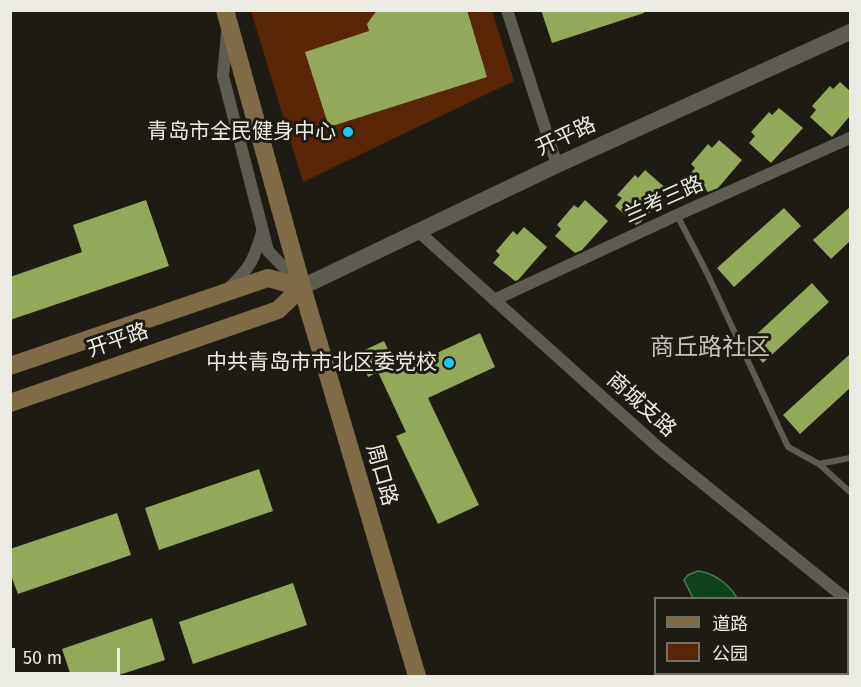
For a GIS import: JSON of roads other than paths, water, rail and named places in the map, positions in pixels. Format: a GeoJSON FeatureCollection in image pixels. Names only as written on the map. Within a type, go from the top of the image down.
{"type":"FeatureCollection","features":[{"type":"Feature","properties":{"kind":"main road","name":"周口路"},"geometry":{"type":"LineString","coordinates":[[227,17],[302,287],[417,676]]}},
{"type":"Feature","properties":{"kind":"main road","name":"开平路"},"geometry":{"type":"LineString","coordinates":[[10,366],[268,278],[302,287]]}},
{"type":"Feature","properties":{"kind":"main road","name":"开平路"},"geometry":{"type":"LineString","coordinates":[[10,403],[278,310],[302,287]]}},
{"type":"Feature","properties":{"kind":"street"},"geometry":{"type":"LineString","coordinates":[[507,10],[557,165]]}},
{"type":"Feature","properties":{"kind":"street","name":"周口路"},"geometry":{"type":"LineString","coordinates":[[227,17],[223,76],[268,251],[302,287]]}},
{"type":"Feature","properties":{"kind":"street","name":"开平路"},"geometry":{"type":"LineString","coordinates":[[302,287],[557,165],[850,35]]}},
{"type":"Feature","properties":{"kind":"street","name":"兰考三路"},"geometry":{"type":"LineString","coordinates":[[494,300],[676,215],[850,138]]}},
{"type":"Feature","properties":{"kind":"street"},"geometry":{"type":"LineString","coordinates":[[225,293],[247,271],[256,254],[263,231]]}},
{"type":"Feature","properties":{"kind":"street","name":"商城支路"},"geometry":{"type":"LineString","coordinates":[[419,232],[660,448],[844,597]]}},
{"type":"Feature","properties":{"kind":"lane"},"geometry":{"type":"LineString","coordinates":[[676,215],[707,273],[788,447],[819,464],[850,492]]}},
{"type":"Feature","properties":{"kind":"lane"},"geometry":{"type":"LineString","coordinates":[[819,464],[850,458]]}},
{"type":"Feature","properties":{"kind":"place","name":"青岛市全民健身中心"},"geometry":{"type":"Point","coordinates":[348,132]}},
{"type":"Feature","properties":{"kind":"place","name":"中共青岛市市北区委党校"},"geometry":{"type":"Point","coordinates":[449,363]}},
{"type":"Feature","properties":{"kind":"district","name":"商丘路社区"},"geometry":{"type":"Point","coordinates":[710,348]}}]}
